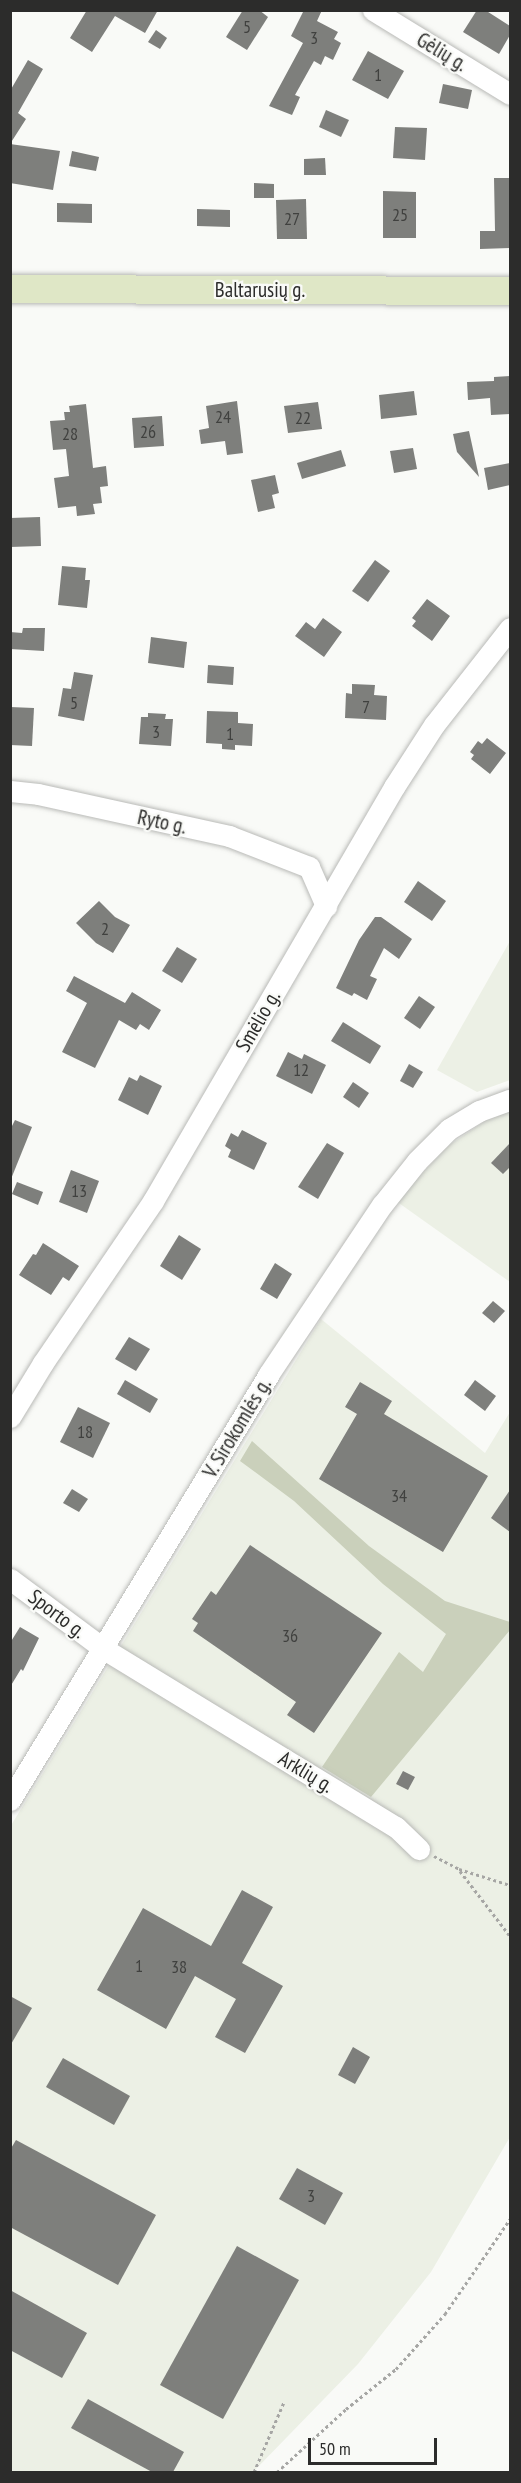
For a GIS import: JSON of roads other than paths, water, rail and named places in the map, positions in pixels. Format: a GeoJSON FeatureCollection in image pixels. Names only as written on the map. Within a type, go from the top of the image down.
{"type":"FeatureCollection","features":[{"type":"Feature","properties":{"kind":"main road","name":"Baltarusių g."},"geometry":{"type":"LineString","coordinates":[[10,289],[510,291]]}},
{"type":"Feature","properties":{"kind":"street","name":"Gėlių g."},"geometry":{"type":"LineString","coordinates":[[373,10],[510,94]]}},
{"type":"Feature","properties":{"kind":"street","name":"Smėlio g."},"geometry":{"type":"LineString","coordinates":[[10,1417],[43,1363],[153,1201],[347,867],[434,725],[510,628]]}},
{"type":"Feature","properties":{"kind":"street","name":"Ryto g."},"geometry":{"type":"LineString","coordinates":[[10,791],[38,794],[229,836],[309,867],[347,867]]}},
{"type":"Feature","properties":{"kind":"street"},"geometry":{"type":"LineString","coordinates":[[309,867],[326,906]]}},
{"type":"Feature","properties":{"kind":"street","name":"V. Sirokomlės g."},"geometry":{"type":"LineString","coordinates":[[10,1800],[104,1649],[268,1376],[382,1205],[417,1161],[449,1129],[479,1111],[510,1100]]}},
{"type":"Feature","properties":{"kind":"street","name":"Sporto g."},"geometry":{"type":"LineString","coordinates":[[10,1579],[104,1649]]}},
{"type":"Feature","properties":{"kind":"street","name":"Arklių g."},"geometry":{"type":"LineString","coordinates":[[104,1649],[396,1827],[419,1849]]}}]}
